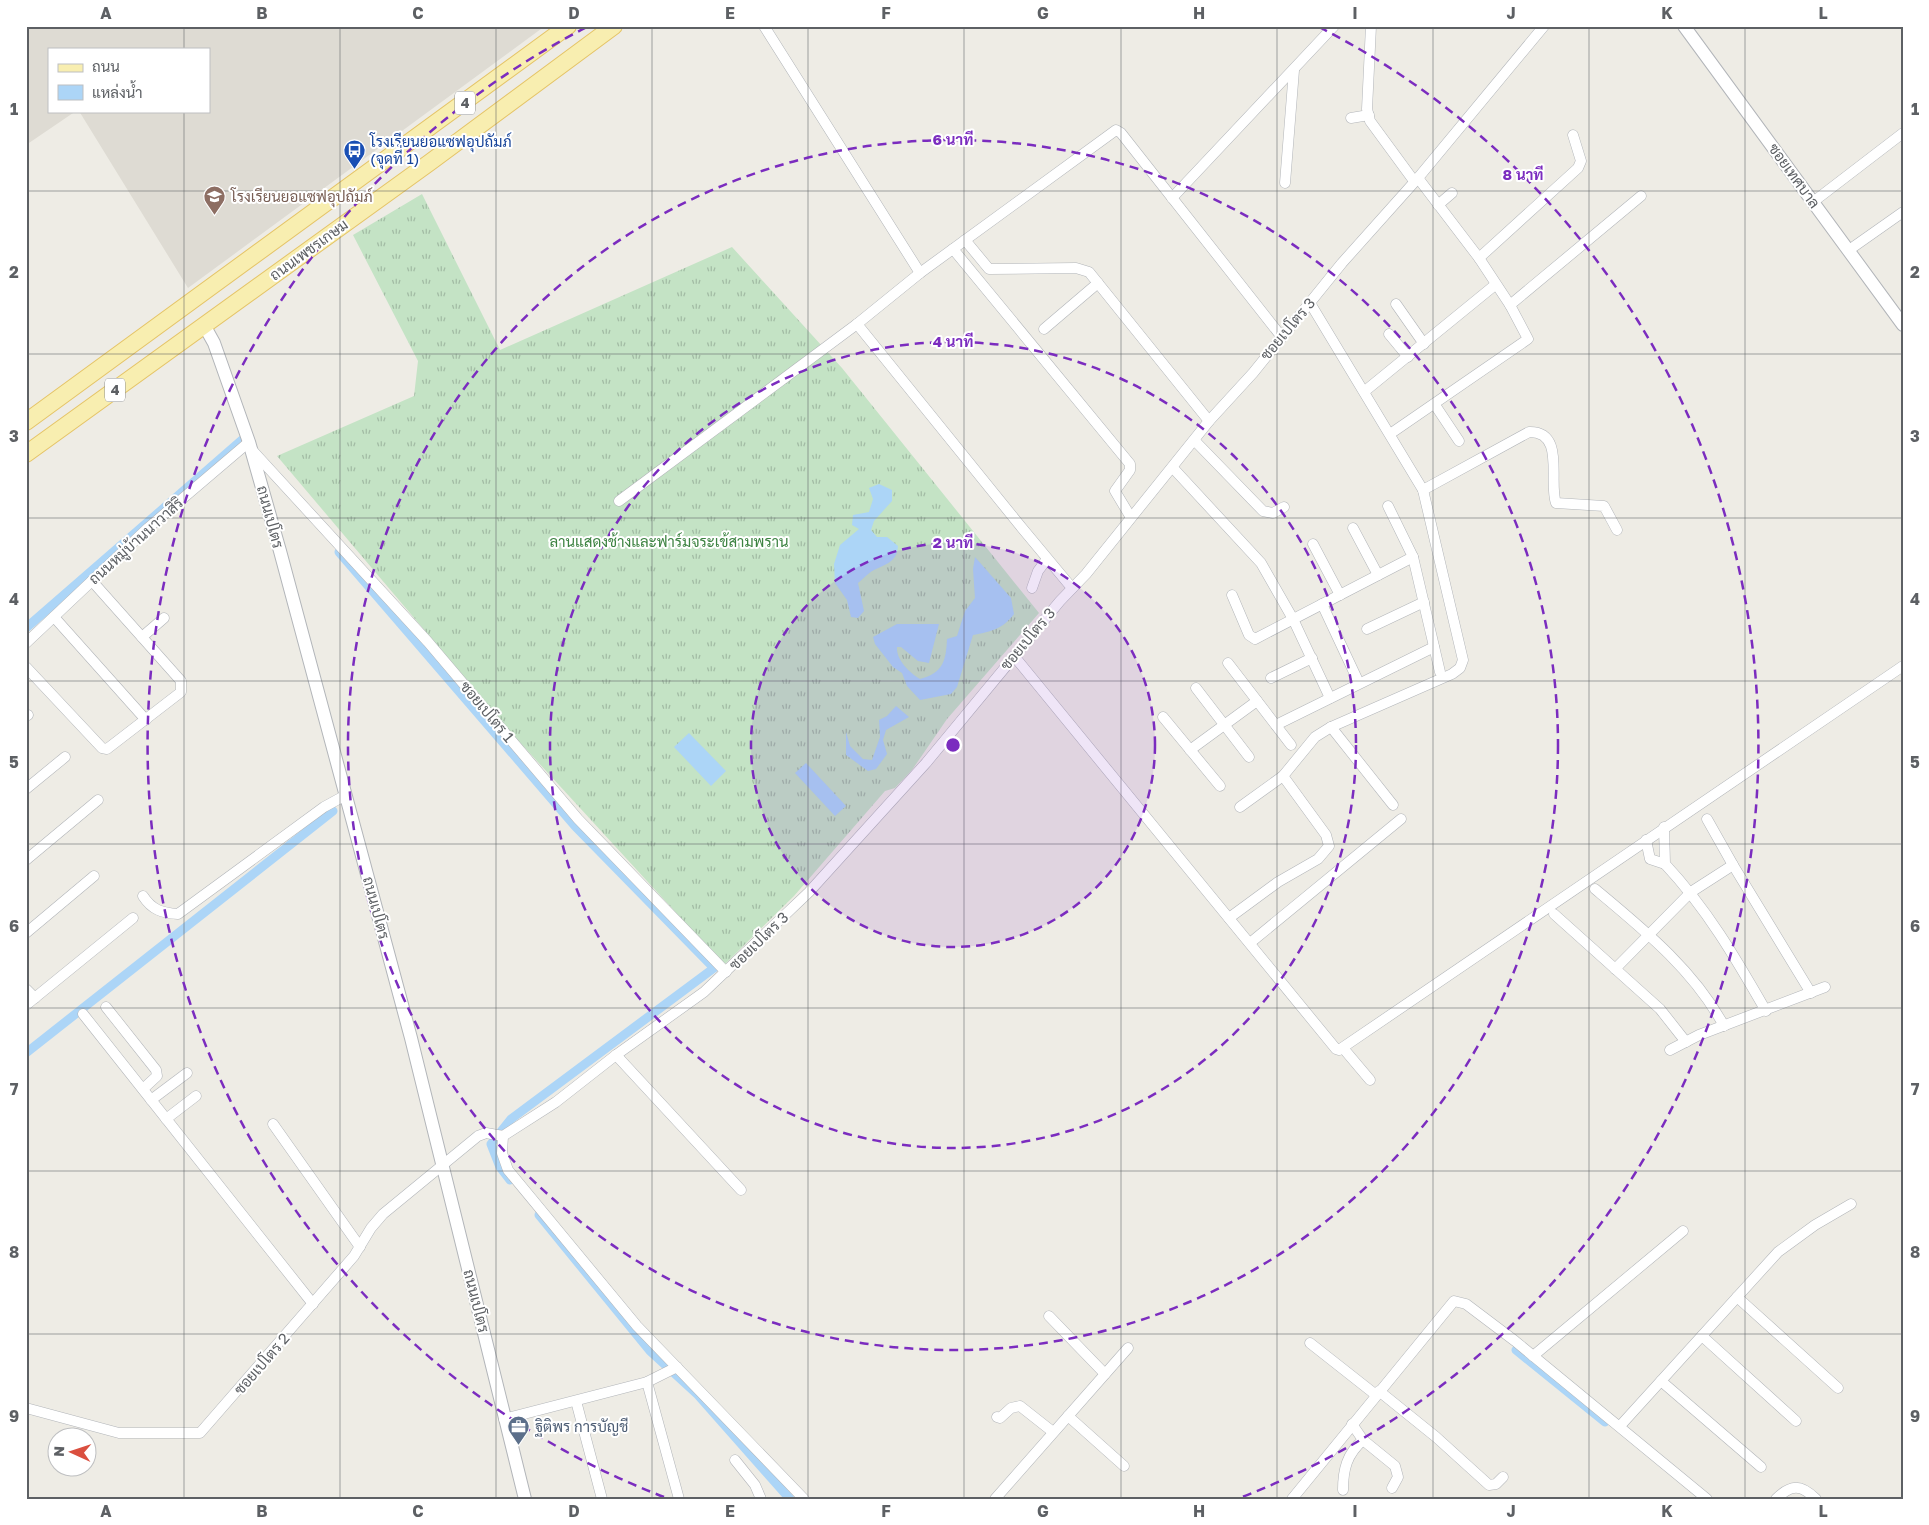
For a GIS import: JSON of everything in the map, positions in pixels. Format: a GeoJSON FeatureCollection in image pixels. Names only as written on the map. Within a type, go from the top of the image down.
{"type":"FeatureCollection","features":[{"type":"Feature","properties":{"kind":"main road","name":"ถนนเพชรเกษม"},"geometry":{"type":"LineString","coordinates":[[26,422],[568,26]]}},
{"type":"Feature","properties":{"kind":"main road","name":"ถนนเพชรเกษม"},"geometry":{"type":"LineString","coordinates":[[26,454],[429,163],[614,26]]}},
{"type":"Feature","properties":{"kind":"main road"},"geometry":{"type":"LineString","coordinates":[[187,303],[204,325]]}},
{"type":"Feature","properties":{"kind":"street"},"geometry":{"type":"LineString","coordinates":[[764,26],[920,273]]}},
{"type":"Feature","properties":{"kind":"street"},"geometry":{"type":"LineString","coordinates":[[1172,198],[1334,26]]}},
{"type":"Feature","properties":{"kind":"street"},"geometry":{"type":"LineString","coordinates":[[1371,26],[1369,115],[1378,134],[1438,205],[1479,258],[1495,285],[1510,304],[1528,336],[1527,340],[1435,405],[1390,434]]}},
{"type":"Feature","properties":{"kind":"street","name":"ซอยเปโตร 3"},"geometry":{"type":"LineString","coordinates":[[501,1135],[556,1102],[616,1055],[704,992],[809,892],[926,763],[1130,516],[1173,468],[1209,421],[1416,180],[1544,26]]}},
{"type":"Feature","properties":{"kind":"street","name":"ซอยเทศบาล"},"geometry":{"type":"LineString","coordinates":[[1684,26],[1903,325]]}},
{"type":"Feature","properties":{"kind":"street"},"geometry":{"type":"LineString","coordinates":[[1285,183],[1294,70]]}},
{"type":"Feature","properties":{"kind":"street"},"geometry":{"type":"LineString","coordinates":[[1351,118],[1369,115]]}},
{"type":"Feature","properties":{"kind":"street"},"geometry":{"type":"LineString","coordinates":[[618,501],[857,324],[920,273],[1116,130],[1121,133],[1281,336]]}},
{"type":"Feature","properties":{"kind":"street"},"geometry":{"type":"LineString","coordinates":[[1815,205],[1903,133]]}},
{"type":"Feature","properties":{"kind":"street"},"geometry":{"type":"LineString","coordinates":[[1479,258],[1578,168],[1581,161],[1573,135]]}},
{"type":"Feature","properties":{"kind":"street"},"geometry":{"type":"LineString","coordinates":[[1815,205],[1903,142]]}},
{"type":"Feature","properties":{"kind":"street"},"geometry":{"type":"LineString","coordinates":[[1438,205],[1452,193]]}},
{"type":"Feature","properties":{"kind":"street"},"geometry":{"type":"LineString","coordinates":[[1510,304],[1641,196]]}},
{"type":"Feature","properties":{"kind":"street"},"geometry":{"type":"LineString","coordinates":[[1849,250],[1903,212]]}},
{"type":"Feature","properties":{"kind":"street"},"geometry":{"type":"LineString","coordinates":[[965,240],[989,269],[1082,268],[1089,272],[1209,421]]}},
{"type":"Feature","properties":{"kind":"street"},"geometry":{"type":"LineString","coordinates":[[953,249],[1130,464],[1130,470],[1115,491],[1130,516]]}},
{"type":"Feature","properties":{"kind":"street"},"geometry":{"type":"LineString","coordinates":[[1044,329],[1098,283]]}},
{"type":"Feature","properties":{"kind":"street"},"geometry":{"type":"LineString","coordinates":[[1365,391],[1495,285]]}},
{"type":"Feature","properties":{"kind":"street"},"geometry":{"type":"LineString","coordinates":[[1240,807],[1283,776],[1315,736],[1460,668],[1463,660],[1423,490],[1365,391],[1310,303]]}},
{"type":"Feature","properties":{"kind":"street"},"geometry":{"type":"LineString","coordinates":[[1396,304],[1424,344]]}},
{"type":"Feature","properties":{"kind":"street"},"geometry":{"type":"LineString","coordinates":[[857,324],[1072,588]]}},
{"type":"Feature","properties":{"kind":"street","name":"ถนนเปโตร"},"geometry":{"type":"LineString","coordinates":[[204,325],[214,343],[251,449],[346,795],[411,1038],[522,1497]]}},
{"type":"Feature","properties":{"kind":"street"},"geometry":{"type":"LineString","coordinates":[[1389,334],[1408,357]]}},
{"type":"Feature","properties":{"kind":"street"},"geometry":{"type":"LineString","coordinates":[[1435,405],[1458,441]]}},
{"type":"Feature","properties":{"kind":"street"},"geometry":{"type":"LineString","coordinates":[[1423,490],[1529,432],[1538,432],[1550,442],[1553,451],[1556,503],[1604,506],[1617,530]]}},
{"type":"Feature","properties":{"kind":"street"},"geometry":{"type":"LineString","coordinates":[[1195,441],[1259,508],[1270,514],[1284,507]]}},
{"type":"Feature","properties":{"kind":"street","name":"ถนนหมู่บ้านนาวาสิริ"},"geometry":{"type":"LineString","coordinates":[[26,643],[148,528],[251,449]]}},
{"type":"Feature","properties":{"kind":"street","name":"ซอยเปโตร 1"},"geometry":{"type":"LineString","coordinates":[[251,449],[428,642],[578,819],[726,972]]}},
{"type":"Feature","properties":{"kind":"street"},"geometry":{"type":"LineString","coordinates":[[1173,468],[1261,563],[1293,619],[1330,698]]}},
{"type":"Feature","properties":{"kind":"street"},"geometry":{"type":"LineString","coordinates":[[1388,506],[1413,556],[1440,672]]}},
{"type":"Feature","properties":{"kind":"street"},"geometry":{"type":"LineString","coordinates":[[1353,528],[1378,575]]}},
{"type":"Feature","properties":{"kind":"street"},"geometry":{"type":"LineString","coordinates":[[1313,544],[1340,595]]}},
{"type":"Feature","properties":{"kind":"street"},"geometry":{"type":"LineString","coordinates":[[1232,595],[1252,638],[1293,619],[1413,556]]}},
{"type":"Feature","properties":{"kind":"street"},"geometry":{"type":"LineString","coordinates":[[1032,588],[1038,571],[1047,558]]}},
{"type":"Feature","properties":{"kind":"street"},"geometry":{"type":"LineString","coordinates":[[26,667],[102,748],[108,749],[181,692],[183,687],[181,681],[92,581]]}},
{"type":"Feature","properties":{"kind":"street"},"geometry":{"type":"LineString","coordinates":[[1367,629],[1424,602]]}},
{"type":"Feature","properties":{"kind":"street"},"geometry":{"type":"LineString","coordinates":[[1322,604],[1360,683]]}},
{"type":"Feature","properties":{"kind":"street"},"geometry":{"type":"LineString","coordinates":[[54,617],[146,720]]}},
{"type":"Feature","properties":{"kind":"street"},"geometry":{"type":"LineString","coordinates":[[142,637],[164,618]]}},
{"type":"Feature","properties":{"kind":"street"},"geometry":{"type":"LineString","coordinates":[[1276,725],[1434,647]]}},
{"type":"Feature","properties":{"kind":"street"},"geometry":{"type":"LineString","coordinates":[[1014,656],[1336,1049],[1343,1048],[1664,827],[1903,666]]}},
{"type":"Feature","properties":{"kind":"street"},"geometry":{"type":"LineString","coordinates":[[1270,678],[1312,658]]}},
{"type":"Feature","properties":{"kind":"street"},"geometry":{"type":"LineString","coordinates":[[1228,662],[1291,745]]}},
{"type":"Feature","properties":{"kind":"street"},"geometry":{"type":"LineString","coordinates":[[1196,688],[1250,757]]}},
{"type":"Feature","properties":{"kind":"street"},"geometry":{"type":"LineString","coordinates":[[1190,750],[1257,701]]}},
{"type":"Feature","properties":{"kind":"street"},"geometry":{"type":"LineString","coordinates":[[1163,717],[1220,786]]}},
{"type":"Feature","properties":{"kind":"street"},"geometry":{"type":"LineString","coordinates":[[1331,727],[1393,805]]}},
{"type":"Feature","properties":{"kind":"street"},"geometry":{"type":"LineString","coordinates":[[26,788],[65,757]]}},
{"type":"Feature","properties":{"kind":"street"},"geometry":{"type":"LineString","coordinates":[[1229,918],[1278,882],[1318,859],[1329,846],[1326,835],[1283,776]]}},
{"type":"Feature","properties":{"kind":"street"},"geometry":{"type":"LineString","coordinates":[[143,896],[153,908],[166,913],[178,914],[324,807],[346,795]]}},
{"type":"Feature","properties":{"kind":"street"},"geometry":{"type":"LineString","coordinates":[[26,860],[98,800]]}},
{"type":"Feature","properties":{"kind":"street"},"geometry":{"type":"LineString","coordinates":[[1250,943],[1402,819]]}},
{"type":"Feature","properties":{"kind":"street"},"geometry":{"type":"LineString","coordinates":[[1707,819],[1811,993]]}},
{"type":"Feature","properties":{"kind":"street"},"geometry":{"type":"LineString","coordinates":[[1664,827],[1665,864]]}},
{"type":"Feature","properties":{"kind":"street"},"geometry":{"type":"LineString","coordinates":[[1646,840],[1650,859],[1665,864],[1691,892],[1713,922],[1766,1011]]}},
{"type":"Feature","properties":{"kind":"street"},"geometry":{"type":"LineString","coordinates":[[1615,969],[1691,892],[1733,865]]}},
{"type":"Feature","properties":{"kind":"street"},"geometry":{"type":"LineString","coordinates":[[26,933],[94,876]]}},
{"type":"Feature","properties":{"kind":"street"},"geometry":{"type":"LineString","coordinates":[[1595,889],[1649,934],[1708,998],[1724,1026]]}},
{"type":"Feature","properties":{"kind":"street"},"geometry":{"type":"LineString","coordinates":[[1554,914],[1660,1009],[1686,1042]]}},
{"type":"Feature","properties":{"kind":"street"},"geometry":{"type":"LineString","coordinates":[[26,989],[30,1002],[133,918]]}},
{"type":"Feature","properties":{"kind":"street"},"geometry":{"type":"LineString","coordinates":[[1670,1050],[1724,1026],[1825,987]]}},
{"type":"Feature","properties":{"kind":"street"},"geometry":{"type":"LineString","coordinates":[[106,1007],[156,1070],[157,1076],[143,1089]]}},
{"type":"Feature","properties":{"kind":"street"},"geometry":{"type":"LineString","coordinates":[[83,1014],[313,1304]]}},
{"type":"Feature","properties":{"kind":"street"},"geometry":{"type":"LineString","coordinates":[[1343,1048],[1370,1080]]}},
{"type":"Feature","properties":{"kind":"street"},"geometry":{"type":"LineString","coordinates":[[616,1055],[741,1190]]}},
{"type":"Feature","properties":{"kind":"street"},"geometry":{"type":"LineString","coordinates":[[151,1100],[187,1073]]}},
{"type":"Feature","properties":{"kind":"street"},"geometry":{"type":"LineString","coordinates":[[166,1119],[196,1096]]}},
{"type":"Feature","properties":{"kind":"street"},"geometry":{"type":"LineString","coordinates":[[273,1124],[360,1247]]}},
{"type":"Feature","properties":{"kind":"street"},"geometry":{"type":"LineString","coordinates":[[441,1165],[472,1140],[486,1133],[501,1135],[502,1153],[508,1170],[670,1371],[804,1499]]}},
{"type":"Feature","properties":{"kind":"street","name":"ซอยเปโตร 2"},"geometry":{"type":"LineString","coordinates":[[26,1408],[119,1433],[200,1433],[313,1304],[360,1247],[371,1228],[384,1214],[441,1165]]}},
{"type":"Feature","properties":{"kind":"street"},"geometry":{"type":"LineString","coordinates":[[1620,1426],[1778,1252],[1815,1225],[1851,1204]]}},
{"type":"Feature","properties":{"kind":"street"},"geometry":{"type":"LineString","coordinates":[[1533,1356],[1683,1231]]}},
{"type":"Feature","properties":{"kind":"street"},"geometry":{"type":"LineString","coordinates":[[1737,1297],[1838,1388]]}},
{"type":"Feature","properties":{"kind":"street"},"geometry":{"type":"LineString","coordinates":[[1292,1499],[1454,1301],[1466,1304],[1533,1356],[1707,1499]]}},
{"type":"Feature","properties":{"kind":"street"},"geometry":{"type":"LineString","coordinates":[[1049,1316],[1105,1374]]}},
{"type":"Feature","properties":{"kind":"street"},"geometry":{"type":"LineString","coordinates":[[1702,1336],[1796,1421]]}},
{"type":"Feature","properties":{"kind":"street"},"geometry":{"type":"LineString","coordinates":[[1310,1343],[1436,1437],[1488,1485],[1496,1484],[1503,1477]]}},
{"type":"Feature","properties":{"kind":"street"},"geometry":{"type":"LineString","coordinates":[[995,1499],[1128,1348]]}},
{"type":"Feature","properties":{"kind":"street"},"geometry":{"type":"LineString","coordinates":[[504,1420],[647,1382],[670,1371]]}},
{"type":"Feature","properties":{"kind":"street"},"geometry":{"type":"LineString","coordinates":[[1662,1381],[1761,1467]]}},
{"type":"Feature","properties":{"kind":"street"},"geometry":{"type":"LineString","coordinates":[[647,1382],[679,1499]]}},
{"type":"Feature","properties":{"kind":"street"},"geometry":{"type":"LineString","coordinates":[[576,1401],[602,1499]]}},
{"type":"Feature","properties":{"kind":"street"},"geometry":{"type":"LineString","coordinates":[[997,1417],[1000,1418],[1011,1408],[1020,1406],[1053,1432]]}},
{"type":"Feature","properties":{"kind":"street"},"geometry":{"type":"LineString","coordinates":[[1068,1416],[1124,1466]]}},
{"type":"Feature","properties":{"kind":"street"},"geometry":{"type":"LineString","coordinates":[[1352,1424],[1363,1440],[1397,1468],[1398,1477],[1392,1488]]}},
{"type":"Feature","properties":{"kind":"street"},"geometry":{"type":"LineString","coordinates":[[1343,1490],[1344,1466],[1355,1447],[1363,1440]]}},
{"type":"Feature","properties":{"kind":"street"},"geometry":{"type":"LineString","coordinates":[[735,1460],[755,1485],[761,1499]]}},
{"type":"Feature","properties":{"kind":"street"},"geometry":{"type":"LineString","coordinates":[[1776,1499],[1784,1491],[1795,1488],[1806,1490],[1816,1499]]}},
{"type":"Feature","properties":{"kind":"shaded area","name":"โรงเรียนยอแซฟอุปถัมภ์"},"geometry":{"type":"Polygon","coordinates":[[[26,26],[545,26],[188,288],[80,112],[210,112],[210,48],[48,48],[48,112],[75,112],[26,145],[26,26]]]}},
{"type":"Feature","properties":{"kind":"green space","name":"ลานแสดงช้างและฟาร์มจระเข้สามพราน"},"geometry":{"type":"Polygon","coordinates":[[[422,194],[500,350],[732,247],[842,368],[1039,613],[947,719],[912,770],[895,788],[885,791],[794,896],[724,965],[514,736],[277,456],[414,396],[418,361],[353,235],[422,194]]]}},
{"type":"Feature","properties":{"kind":"water"},"geometry":{"type":"Polygon","coordinates":[[[879,484],[892,490],[892,501],[874,521],[871,530],[877,537],[887,537],[898,546],[896,556],[890,562],[872,571],[858,583],[864,611],[858,618],[851,617],[847,600],[835,583],[834,564],[840,545],[859,529],[852,525],[853,515],[869,512],[873,499],[869,488],[879,484]]]}},
{"type":"Feature","properties":{"kind":"water"},"geometry":{"type":"Polygon","coordinates":[[[975,557],[1011,598],[1014,614],[996,629],[973,635],[957,687],[951,694],[920,700],[907,686],[902,673],[893,667],[875,644],[873,637],[897,624],[939,624],[929,663],[918,661],[901,647],[897,647],[901,661],[908,670],[920,679],[938,670],[946,654],[947,639],[957,636],[965,611],[975,598],[973,569],[975,557]]]}},
{"type":"Feature","properties":{"kind":"water"},"geometry":{"type":"Polygon","coordinates":[[[896,706],[909,717],[886,730],[883,740],[887,754],[876,769],[868,771],[846,755],[846,732],[850,746],[863,759],[872,760],[880,737],[879,720],[887,716],[896,706]]]}},
{"type":"Feature","properties":{"kind":"water"},"geometry":{"type":"Polygon","coordinates":[[[689,733],[726,771],[711,786],[674,747],[689,733]]]}},
{"type":"Feature","properties":{"kind":"water"},"geometry":{"type":"Polygon","coordinates":[[[806,763],[846,806],[835,816],[795,773],[806,763]]]}},
{"type":"Feature","properties":{"kind":"waterway"},"geometry":{"type":"LineString","coordinates":[[26,628],[242,440],[249,447]]}},
{"type":"Feature","properties":{"kind":"waterway"},"geometry":{"type":"LineString","coordinates":[[339,552],[575,826],[714,968],[511,1119],[491,1144],[500,1167],[510,1180]]}},
{"type":"Feature","properties":{"kind":"waterway"},"geometry":{"type":"LineString","coordinates":[[26,1053],[333,811]]}},
{"type":"Feature","properties":{"kind":"waterway"},"geometry":{"type":"LineString","coordinates":[[539,1215],[650,1351],[698,1395],[790,1499]]}},
{"type":"Feature","properties":{"kind":"waterway"},"geometry":{"type":"LineString","coordinates":[[1516,1350],[1605,1422]]}},
{"type":"Feature","properties":{"kind":"place","name":"โรงเรียนยอแซฟอุปถัมภ์ (จุดที่ 1)"},"geometry":{"type":"Point","coordinates":[354,170]}},
{"type":"Feature","properties":{"kind":"place","name":"โรงเรียนยอแซฟอุปถัมภ์"},"geometry":{"type":"Point","coordinates":[215,216]}},
{"type":"Feature","properties":{"kind":"place","name":"ฐิติพร การบัญชี"},"geometry":{"type":"Point","coordinates":[519,1446]}}]}
